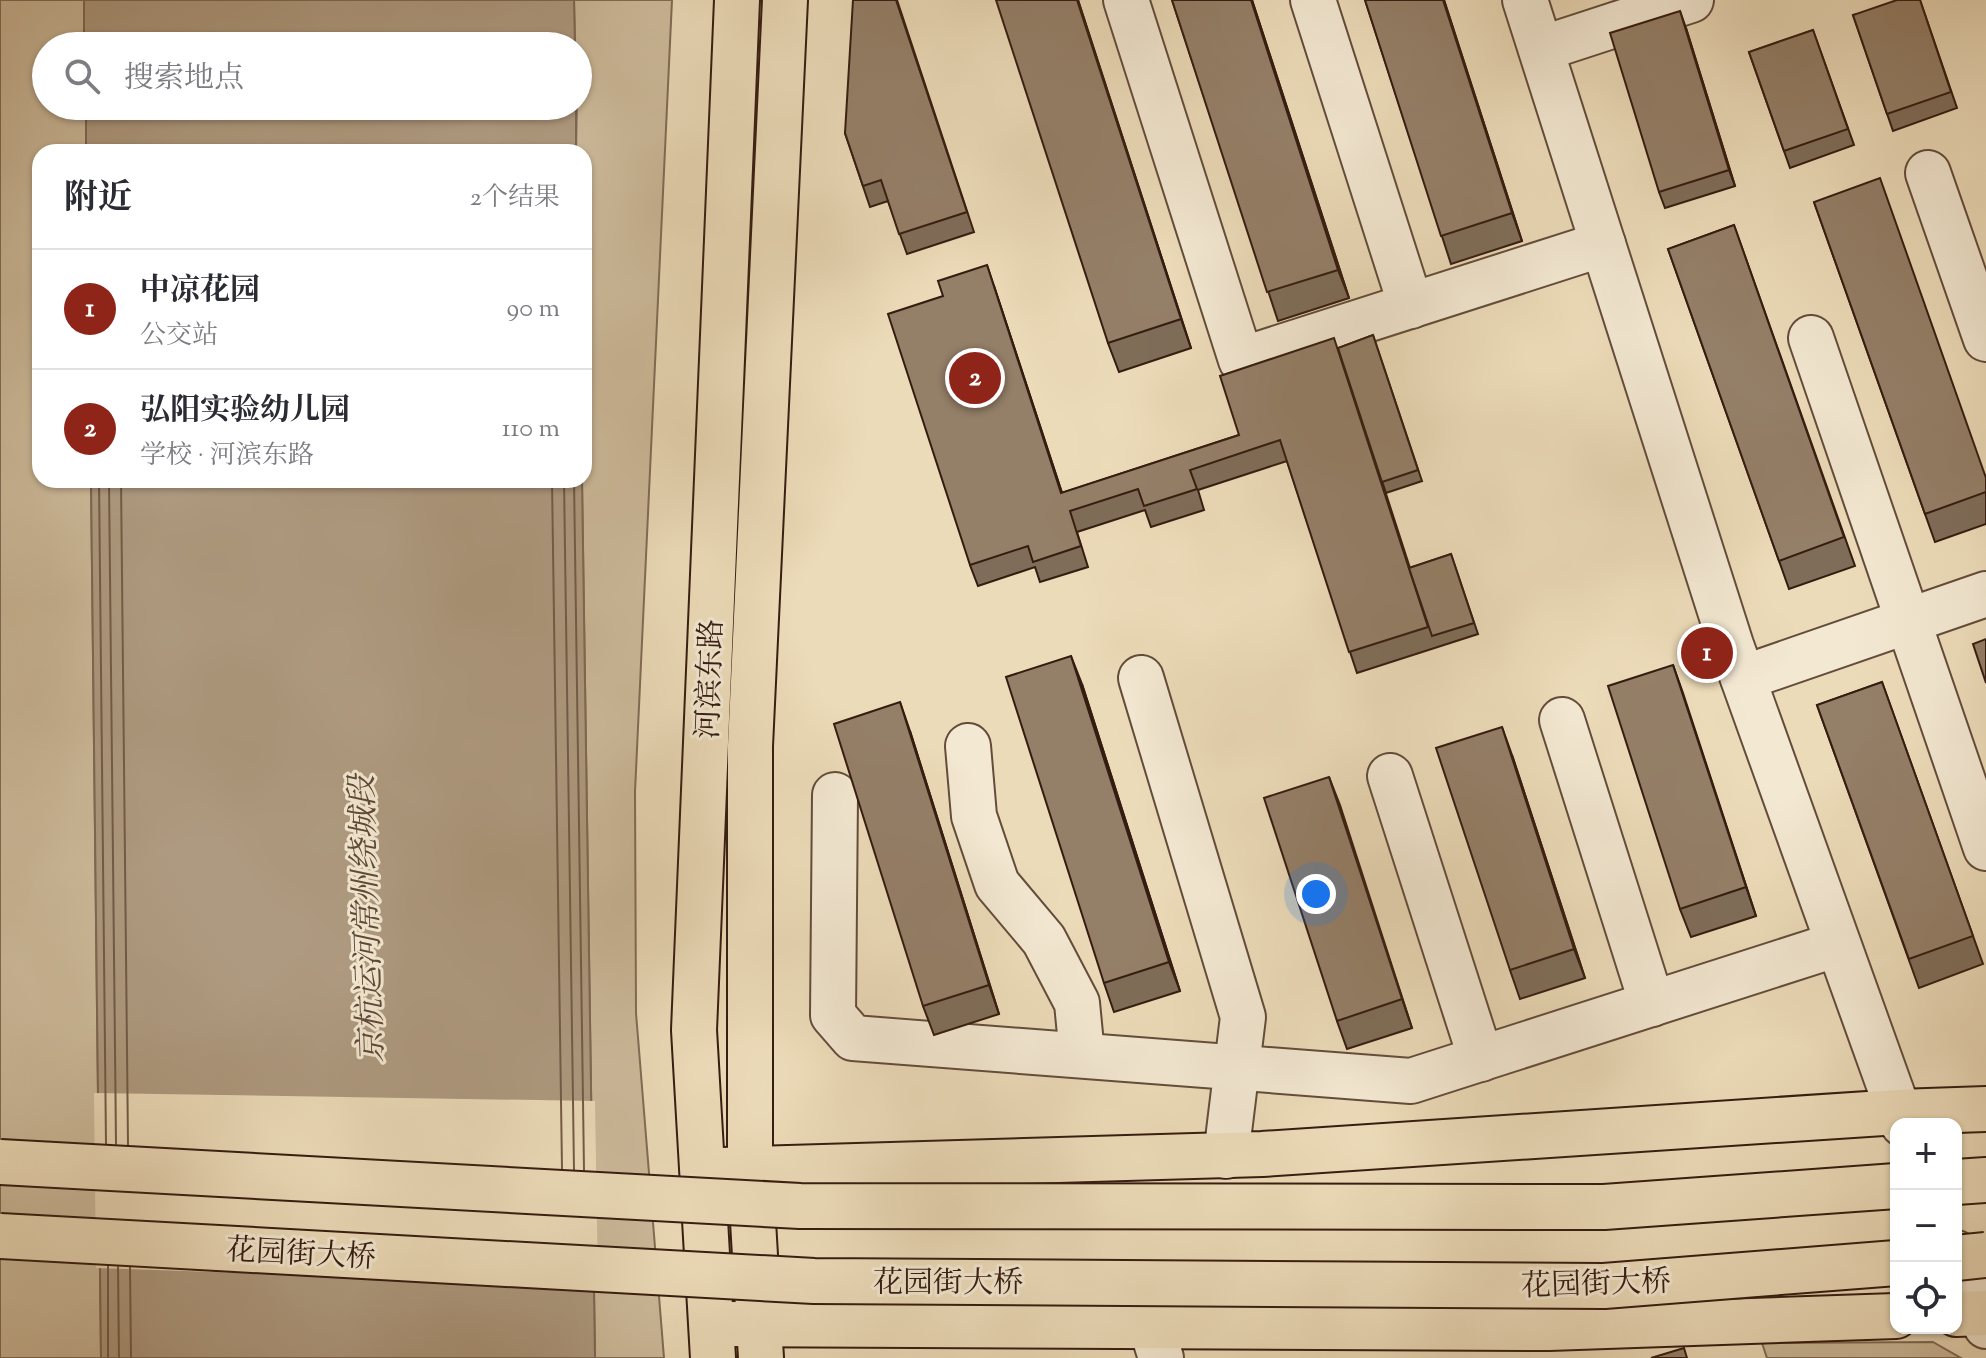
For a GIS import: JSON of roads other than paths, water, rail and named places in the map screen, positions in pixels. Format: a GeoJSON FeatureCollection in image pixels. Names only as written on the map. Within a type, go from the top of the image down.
{"type":"FeatureCollection","features":[{"type":"Feature","properties":{"kind":"main road","name":"河滨东路"},"geometry":{"type":"LineString","coordinates":[[712,1341],[694,1030],[737,0]]}},
{"type":"Feature","properties":{"kind":"main road","name":"河滨东路"},"geometry":{"type":"LineString","coordinates":[[759,1341],[750,1170],[750,746],[785,0]]}},
{"type":"Feature","properties":{"kind":"main road"},"geometry":{"type":"LineString","coordinates":[[1901,1118],[1986,1109]]}},
{"type":"Feature","properties":{"kind":"main road"},"geometry":{"type":"LineString","coordinates":[[702,1171],[1226,1156],[1890,1119]]}},
{"type":"Feature","properties":{"kind":"main road"},"geometry":{"type":"LineString","coordinates":[[0,1162],[800,1206],[1604,1207],[1890,1186]]}},
{"type":"Feature","properties":{"kind":"main road"},"geometry":{"type":"LineString","coordinates":[[1962,1182],[1986,1180]]}},
{"type":"Feature","properties":{"kind":"main road","name":"花园街大桥"},"geometry":{"type":"LineString","coordinates":[[0,1236],[814,1281],[1604,1286],[1890,1263]]}},
{"type":"Feature","properties":{"kind":"main road"},"geometry":{"type":"LineString","coordinates":[[1962,1256],[1986,1255]]}},
{"type":"Feature","properties":{"kind":"main road"},"geometry":{"type":"LineString","coordinates":[[712,1341],[1156,1342],[1890,1316]]}},
{"type":"Feature","properties":{"kind":"street"},"geometry":{"type":"LineString","coordinates":[[1126,0],[1241,360],[1603,244]]}},
{"type":"Feature","properties":{"kind":"street"},"geometry":{"type":"LineString","coordinates":[[1313,0],[1411,306]]}},
{"type":"Feature","properties":{"kind":"street"},"geometry":{"type":"LineString","coordinates":[[1525,0],[1743,678],[1901,1118]]}},
{"type":"Feature","properties":{"kind":"street"},"geometry":{"type":"LineString","coordinates":[[1541,49],[1691,0]]}},
{"type":"Feature","properties":{"kind":"street"},"geometry":{"type":"LineString","coordinates":[[1928,173],[1986,339]]}},
{"type":"Feature","properties":{"kind":"street"},"geometry":{"type":"LineString","coordinates":[[1811,338],[1986,848]]}},
{"type":"Feature","properties":{"kind":"street"},"geometry":{"type":"LineString","coordinates":[[1743,678],[1986,594]]}},
{"type":"Feature","properties":{"kind":"street"},"geometry":{"type":"LineString","coordinates":[[1141,678],[1243,1017],[1226,1156]]}},
{"type":"Feature","properties":{"kind":"street"},"geometry":{"type":"LineString","coordinates":[[1562,720],[1652,1004]]}},
{"type":"Feature","properties":{"kind":"street"},"geometry":{"type":"LineString","coordinates":[[968,746],[974,816],[997,884],[1044,940],[1077,1003],[1082,1055]]}},
{"type":"Feature","properties":{"kind":"street"},"geometry":{"type":"LineString","coordinates":[[1390,776],[1481,1059]]}},
{"type":"Feature","properties":{"kind":"street"},"geometry":{"type":"LineString","coordinates":[[835,795],[833,1015],[853,1038],[1411,1081],[1838,944]]}},
{"type":"Feature","properties":{"kind":"street"},"geometry":{"type":"LineString","coordinates":[[1958,1262],[1977,1316]]}},
{"type":"Feature","properties":{"kind":"water"},"geometry":{"type":"Polygon","coordinates":[[[84,0],[574,0],[575,32],[84,32],[84,0]]]}},
{"type":"Feature","properties":{"kind":"water"},"geometry":{"type":"Polygon","coordinates":[[[86,120],[576,120],[576,144],[86,144],[86,120]]]}},
{"type":"Feature","properties":{"kind":"water","name":"京杭运河常州绕城段"},"geometry":{"type":"Polygon","coordinates":[[[91,488],[582,488],[595,1358],[101,1358],[91,488]]]}},
{"type":"Feature","properties":{"kind":"place","name":"弘阳实验幼儿园"},"geometry":{"type":"Point","coordinates":[975,378]}},
{"type":"Feature","properties":{"kind":"place","name":"中凉花园"},"geometry":{"type":"Point","coordinates":[1707,653]}}]}
